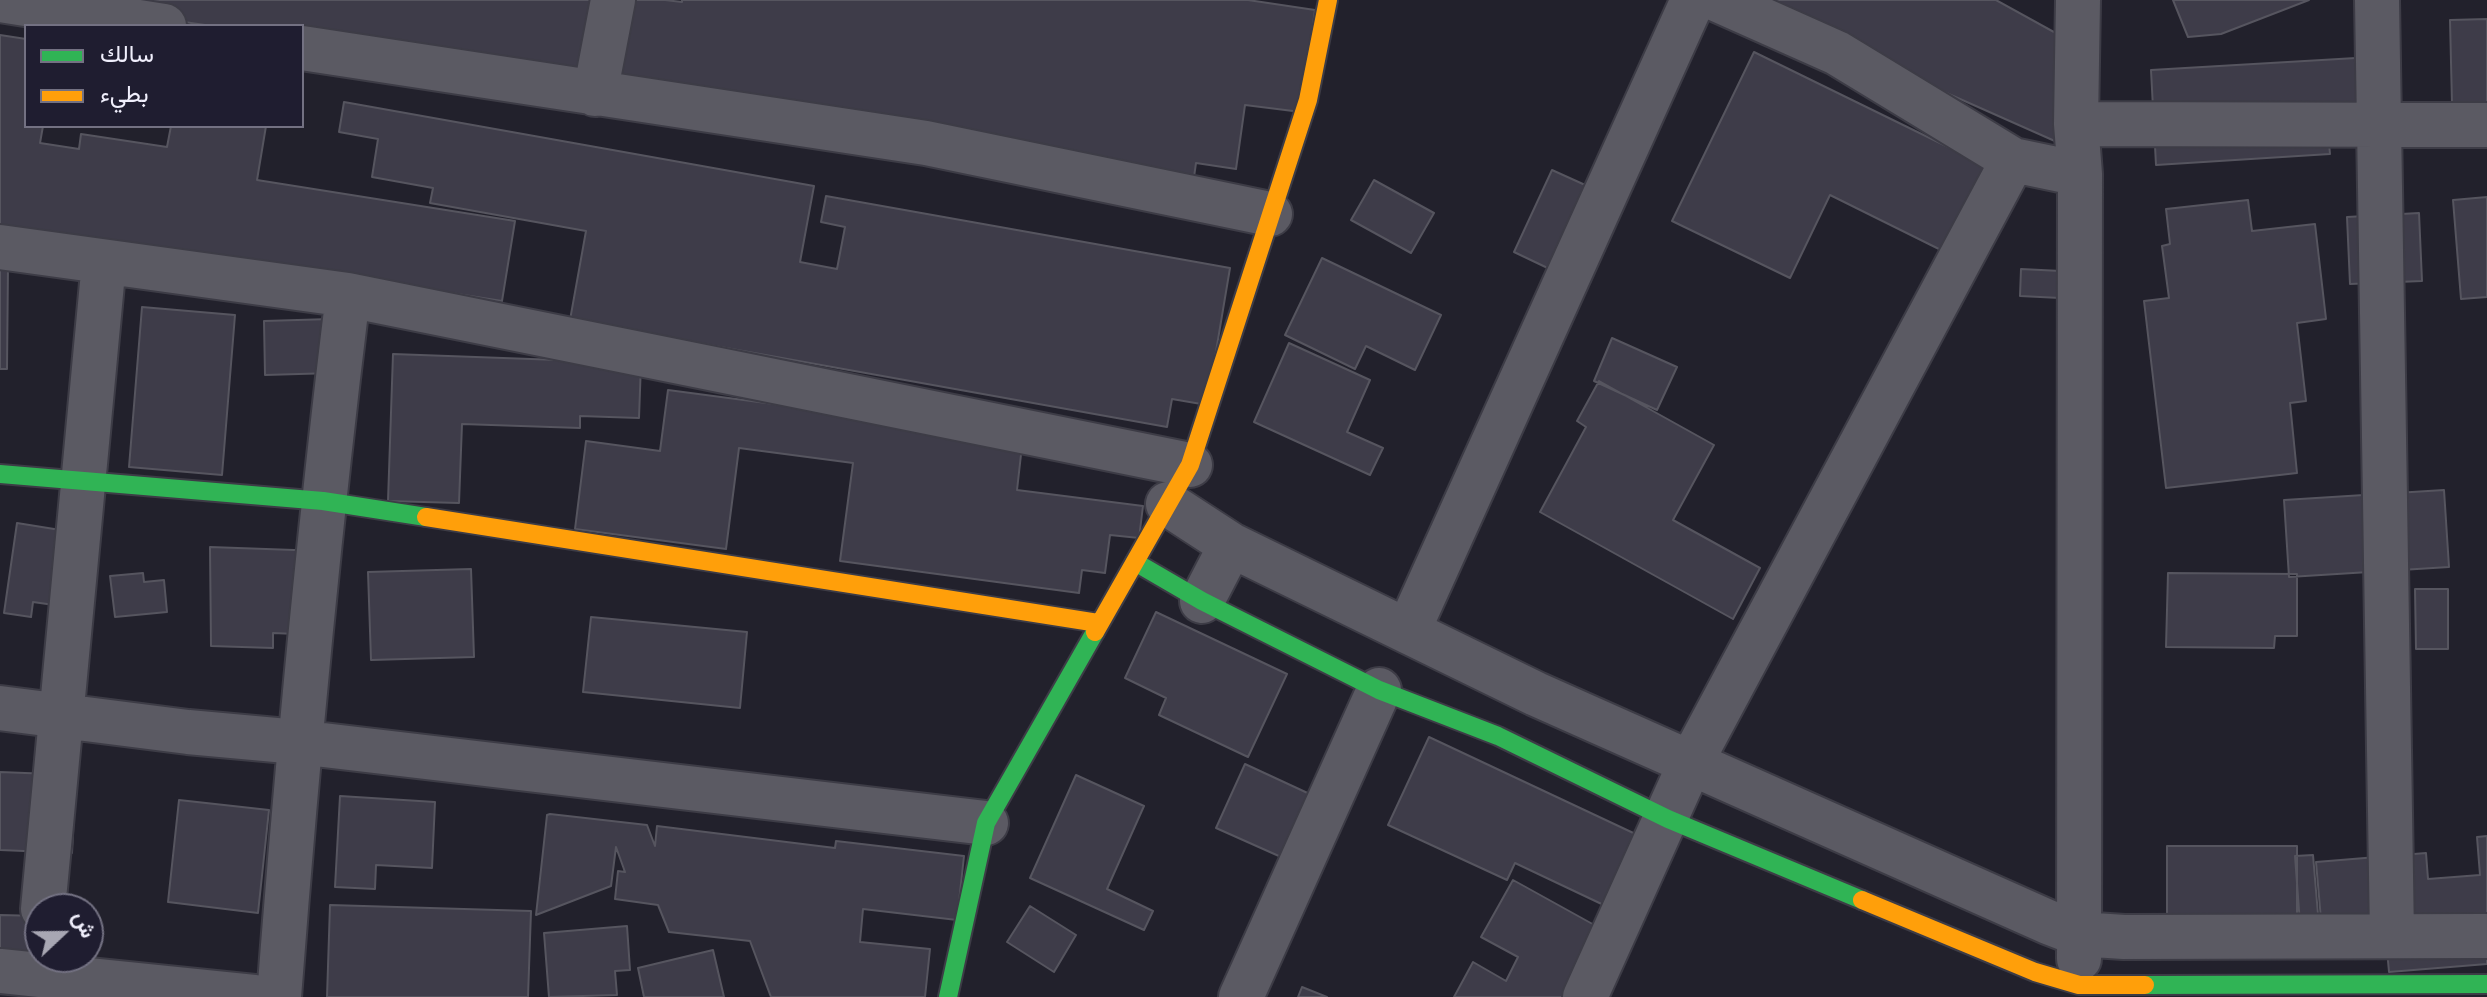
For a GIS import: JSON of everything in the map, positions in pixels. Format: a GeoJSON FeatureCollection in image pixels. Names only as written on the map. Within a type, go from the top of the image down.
{"type":"FeatureCollection","features":[{"type":"Feature","properties":{"kind":"street"},"geometry":{"type":"LineString","coordinates":[[0,0],[151,24]]}},
{"type":"Feature","properties":{"kind":"street"},"geometry":{"type":"LineString","coordinates":[[595,94],[613,0]]}},
{"type":"Feature","properties":{"kind":"street"},"geometry":{"type":"LineString","coordinates":[[948,997],[986,823],[1190,465],[1308,100],[1328,0]]}},
{"type":"Feature","properties":{"kind":"street"},"geometry":{"type":"LineString","coordinates":[[1408,631],[1693,0]]}},
{"type":"Feature","properties":{"kind":"street"},"geometry":{"type":"LineString","coordinates":[[1718,0],[1837,53],[2013,160],[2080,174]]}},
{"type":"Feature","properties":{"kind":"street"},"geometry":{"type":"LineString","coordinates":[[2078,0],[2079,991]]}},
{"type":"Feature","properties":{"kind":"street"},"geometry":{"type":"LineString","coordinates":[[2377,0],[2392,936]]}},
{"type":"Feature","properties":{"kind":"street"},"geometry":{"type":"LineString","coordinates":[[304,48],[926,143],[1270,214]]}},
{"type":"Feature","properties":{"kind":"street"},"geometry":{"type":"LineString","coordinates":[[2076,124],[2487,125]]}},
{"type":"Feature","properties":{"kind":"street"},"geometry":{"type":"LineString","coordinates":[[1585,997],[1668,819],[1690,764],[2013,160]]}},
{"type":"Feature","properties":{"kind":"street"},"geometry":{"type":"LineString","coordinates":[[0,247],[348,295],[1190,465]]}},
{"type":"Feature","properties":{"kind":"street"},"geometry":{"type":"LineString","coordinates":[[44,893],[86,480],[104,262]]}},
{"type":"Feature","properties":{"kind":"street"},"geometry":{"type":"LineString","coordinates":[[279,997],[298,742],[348,295]]}},
{"type":"Feature","properties":{"kind":"street"},"geometry":{"type":"LineString","coordinates":[[0,474],[323,501],[1098,623]]}},
{"type":"Feature","properties":{"kind":"street"},"geometry":{"type":"LineString","coordinates":[[1168,504],[1231,545],[1536,694],[2079,934],[2124,937],[2487,936]]}},
{"type":"Feature","properties":{"kind":"street"},"geometry":{"type":"LineString","coordinates":[[1202,601],[1231,545]]}},
{"type":"Feature","properties":{"kind":"street"},"geometry":{"type":"LineString","coordinates":[[1135,562],[1202,601],[1379,690],[1498,736],[1668,819],[2079,991],[2385,990],[2487,984]]}},
{"type":"Feature","properties":{"kind":"street"},"geometry":{"type":"LineString","coordinates":[[1241,997],[1379,690]]}},
{"type":"Feature","properties":{"kind":"street"},"geometry":{"type":"LineString","coordinates":[[0,708],[986,823]]}},
{"type":"Feature","properties":{"kind":"street"},"geometry":{"type":"LineString","coordinates":[[37,973],[254,997]]}},
{"type":"Feature","properties":{"kind":"building"},"geometry":{"type":"Polygon","coordinates":[[[1248,0],[1315,10],[1301,112],[1245,105],[1236,169],[1196,163],[1193,184],[304,39],[304,24],[198,24],[45,2],[1248,0]]]}},
{"type":"Feature","properties":{"kind":"building"},"geometry":{"type":"Polygon","coordinates":[[[1737,0],[1996,0],[2072,42],[2057,142],[1737,0]]]}},
{"type":"Feature","properties":{"kind":"building"},"geometry":{"type":"Polygon","coordinates":[[[2173,0],[2309,0],[2221,34],[2188,37],[2173,0]]]}},
{"type":"Feature","properties":{"kind":"building"},"geometry":{"type":"Polygon","coordinates":[[[2487,19],[2487,145],[2453,146],[2450,20],[2487,19]]]}},
{"type":"Feature","properties":{"kind":"building"},"geometry":{"type":"Polygon","coordinates":[[[0,35],[24,39],[24,128],[43,128],[40,143],[79,149],[81,134],[167,147],[171,128],[266,128],[257,180],[515,221],[502,301],[0,237],[0,35]]]}},
{"type":"Feature","properties":{"kind":"building"},"geometry":{"type":"Polygon","coordinates":[[[1754,52],[1991,168],[1949,254],[1830,195],[1790,278],[1672,221],[1754,52]]]}},
{"type":"Feature","properties":{"kind":"building"},"geometry":{"type":"Polygon","coordinates":[[[2390,56],[2329,143],[2330,154],[2156,165],[2151,70],[2390,56]]]}},
{"type":"Feature","properties":{"kind":"building"},"geometry":{"type":"Polygon","coordinates":[[[344,102],[814,186],[800,262],[837,269],[845,227],[821,222],[826,196],[1230,268],[1207,405],[1172,399],[1167,427],[570,320],[586,231],[430,203],[433,188],[372,177],[378,139],[339,132],[344,102]]]}},
{"type":"Feature","properties":{"kind":"building"},"geometry":{"type":"Polygon","coordinates":[[[1552,170],[1594,189],[1556,272],[1514,252],[1552,170]]]}},
{"type":"Feature","properties":{"kind":"building"},"geometry":{"type":"Polygon","coordinates":[[[1374,180],[1434,213],[1411,253],[1351,220],[1374,180]]]}},
{"type":"Feature","properties":{"kind":"building"},"geometry":{"type":"Polygon","coordinates":[[[2487,197],[2487,297],[2461,299],[2453,200],[2487,197]]]}},
{"type":"Feature","properties":{"kind":"building"},"geometry":{"type":"Polygon","coordinates":[[[2248,200],[2252,231],[2315,224],[2326,319],[2297,323],[2306,401],[2290,403],[2297,473],[2166,488],[2144,301],[2169,298],[2162,246],[2170,244],[2166,209],[2248,200]]]}},
{"type":"Feature","properties":{"kind":"building"},"geometry":{"type":"Polygon","coordinates":[[[2419,213],[2422,281],[2350,284],[2347,217],[2419,213]]]}},
{"type":"Feature","properties":{"kind":"building"},"geometry":{"type":"Polygon","coordinates":[[[1322,258],[1441,315],[1415,370],[1366,346],[1355,369],[1285,335],[1322,258]]]}},
{"type":"Feature","properties":{"kind":"building"},"geometry":{"type":"Polygon","coordinates":[[[0,265],[8,265],[7,369],[0,369],[0,265]]]}},
{"type":"Feature","properties":{"kind":"building"},"geometry":{"type":"Polygon","coordinates":[[[2021,269],[2061,271],[2060,298],[2020,296],[2021,269]]]}},
{"type":"Feature","properties":{"kind":"building"},"geometry":{"type":"Polygon","coordinates":[[[142,307],[235,315],[222,475],[129,467],[142,307]]]}},
{"type":"Feature","properties":{"kind":"building"},"geometry":{"type":"Polygon","coordinates":[[[331,319],[333,373],[265,375],[264,321],[331,319]]]}},
{"type":"Feature","properties":{"kind":"building"},"geometry":{"type":"Polygon","coordinates":[[[1612,338],[1677,367],[1657,410],[1594,381],[1612,338]]]}},
{"type":"Feature","properties":{"kind":"building"},"geometry":{"type":"Polygon","coordinates":[[[1289,343],[1370,380],[1347,432],[1383,448],[1370,475],[1254,422],[1289,343]]]}},
{"type":"Feature","properties":{"kind":"building"},"geometry":{"type":"Polygon","coordinates":[[[393,354],[641,363],[639,418],[580,416],[580,428],[462,424],[459,503],[388,501],[393,354]]]}},
{"type":"Feature","properties":{"kind":"building"},"geometry":{"type":"Polygon","coordinates":[[[1599,381],[1714,445],[1673,520],[1760,568],[1733,619],[1540,512],[1586,427],[1577,421],[1599,381]]]}},
{"type":"Feature","properties":{"kind":"building"},"geometry":{"type":"Polygon","coordinates":[[[668,390],[1023,437],[1017,490],[1143,506],[1139,538],[1110,535],[1105,573],[1082,570],[1079,593],[840,561],[853,463],[739,448],[726,549],[575,529],[586,441],[660,451],[668,390]]]}},
{"type":"Feature","properties":{"kind":"building"},"geometry":{"type":"Polygon","coordinates":[[[2444,490],[2449,567],[2289,577],[2284,500],[2444,490]]]}},
{"type":"Feature","properties":{"kind":"building"},"geometry":{"type":"Polygon","coordinates":[[[17,523],[79,533],[68,607],[33,602],[31,617],[4,613],[17,523]]]}},
{"type":"Feature","properties":{"kind":"building"},"geometry":{"type":"Polygon","coordinates":[[[210,547],[322,551],[319,635],[273,633],[273,648],[211,646],[210,547]]]}},
{"type":"Feature","properties":{"kind":"building"},"geometry":{"type":"Polygon","coordinates":[[[471,569],[474,657],[371,660],[368,572],[471,569]]]}},
{"type":"Feature","properties":{"kind":"building"},"geometry":{"type":"Polygon","coordinates":[[[143,573],[144,582],[164,580],[167,612],[115,617],[110,576],[143,573]]]}},
{"type":"Feature","properties":{"kind":"building"},"geometry":{"type":"Polygon","coordinates":[[[2168,573],[2297,574],[2297,636],[2275,636],[2274,648],[2166,647],[2168,573]]]}},
{"type":"Feature","properties":{"kind":"building"},"geometry":{"type":"Polygon","coordinates":[[[2415,589],[2448,589],[2448,649],[2416,649],[2415,589]]]}},
{"type":"Feature","properties":{"kind":"building"},"geometry":{"type":"Polygon","coordinates":[[[1156,612],[1287,674],[1248,757],[1159,715],[1166,698],[1125,678],[1156,612]]]}},
{"type":"Feature","properties":{"kind":"building"},"geometry":{"type":"Polygon","coordinates":[[[591,617],[747,632],[740,708],[583,692],[591,617]]]}},
{"type":"Feature","properties":{"kind":"building"},"geometry":{"type":"Polygon","coordinates":[[[1429,737],[1661,846],[1629,917],[1515,863],[1507,880],[1388,825],[1429,737]]]}},
{"type":"Feature","properties":{"kind":"building"},"geometry":{"type":"Polygon","coordinates":[[[1245,764],[1327,802],[1299,865],[1216,828],[1245,764]]]}},
{"type":"Feature","properties":{"kind":"building"},"geometry":{"type":"Polygon","coordinates":[[[0,772],[76,775],[72,853],[0,850],[0,772]]]}},
{"type":"Feature","properties":{"kind":"building"},"geometry":{"type":"Polygon","coordinates":[[[1076,775],[1144,806],[1107,889],[1153,911],[1144,930],[1030,878],[1076,775]]]}},
{"type":"Feature","properties":{"kind":"building"},"geometry":{"type":"Polygon","coordinates":[[[340,796],[435,802],[432,868],[376,865],[375,889],[335,887],[340,796]]]}},
{"type":"Feature","properties":{"kind":"building"},"geometry":{"type":"Polygon","coordinates":[[[179,800],[269,810],[258,913],[168,902],[179,800]]]}},
{"type":"Feature","properties":{"kind":"building"},"geometry":{"type":"Polygon","coordinates":[[[547,815],[647,825],[655,846],[657,826],[835,848],[836,841],[964,856],[957,920],[863,909],[860,942],[930,949],[925,997],[771,997],[750,941],[669,932],[658,905],[615,899],[618,871],[625,872],[616,847],[611,886],[536,915],[547,815]]]}},
{"type":"Feature","properties":{"kind":"building"},"geometry":{"type":"Polygon","coordinates":[[[2487,836],[2487,964],[2389,972],[2387,950],[2324,954],[2316,862],[2426,853],[2428,879],[2480,875],[2477,837],[2487,836]]]}},
{"type":"Feature","properties":{"kind":"building"},"geometry":{"type":"Polygon","coordinates":[[[2167,846],[2297,846],[2297,934],[2167,933],[2167,846]]]}},
{"type":"Feature","properties":{"kind":"building"},"geometry":{"type":"Polygon","coordinates":[[[2313,855],[2321,950],[2302,951],[2295,856],[2313,855]]]}},
{"type":"Feature","properties":{"kind":"building"},"geometry":{"type":"Polygon","coordinates":[[[1513,880],[1616,937],[1585,997],[1454,997],[1473,962],[1506,981],[1518,957],[1481,937],[1513,880]]]}},
{"type":"Feature","properties":{"kind":"building"},"geometry":{"type":"Polygon","coordinates":[[[330,905],[531,911],[528,997],[327,997],[330,905]]]}},
{"type":"Feature","properties":{"kind":"building"},"geometry":{"type":"Polygon","coordinates":[[[1030,906],[1076,935],[1054,972],[1007,942],[1030,906]]]}},
{"type":"Feature","properties":{"kind":"building"},"geometry":{"type":"Polygon","coordinates":[[[0,915],[24,916],[24,958],[0,959],[0,915]]]}},
{"type":"Feature","properties":{"kind":"building"},"geometry":{"type":"Polygon","coordinates":[[[627,926],[630,970],[615,971],[617,995],[549,997],[544,933],[627,926]]]}},
{"type":"Feature","properties":{"kind":"building"},"geometry":{"type":"Polygon","coordinates":[[[713,950],[724,997],[644,997],[638,968],[713,950]]]}},
{"type":"Feature","properties":{"kind":"building"},"geometry":{"type":"Polygon","coordinates":[[[1302,987],[1327,997],[1298,997],[1302,987]]]}},
{"type":"Feature","properties":{"kind":"traffic: fast"},"geometry":{"type":"LineString","coordinates":[[0,474],[323,501],[426,517]]}},
{"type":"Feature","properties":{"kind":"traffic: fast"},"geometry":{"type":"LineString","coordinates":[[1135,562],[1202,601],[1379,690],[1498,736],[1668,819],[1862,900]]}},
{"type":"Feature","properties":{"kind":"traffic: fast"},"geometry":{"type":"LineString","coordinates":[[948,997],[986,823],[1095,632]]}},
{"type":"Feature","properties":{"kind":"traffic: fast"},"geometry":{"type":"LineString","coordinates":[[2145,985],[2487,984]]}},
{"type":"Feature","properties":{"kind":"traffic: slow"},"geometry":{"type":"LineString","coordinates":[[1095,632],[1190,465],[1308,100],[1328,0]]}},
{"type":"Feature","properties":{"kind":"traffic: slow"},"geometry":{"type":"LineString","coordinates":[[426,517],[1098,623]]}},
{"type":"Feature","properties":{"kind":"traffic: slow"},"geometry":{"type":"LineString","coordinates":[[1862,900],[2035,972],[2079,985],[2145,985]]}}]}
